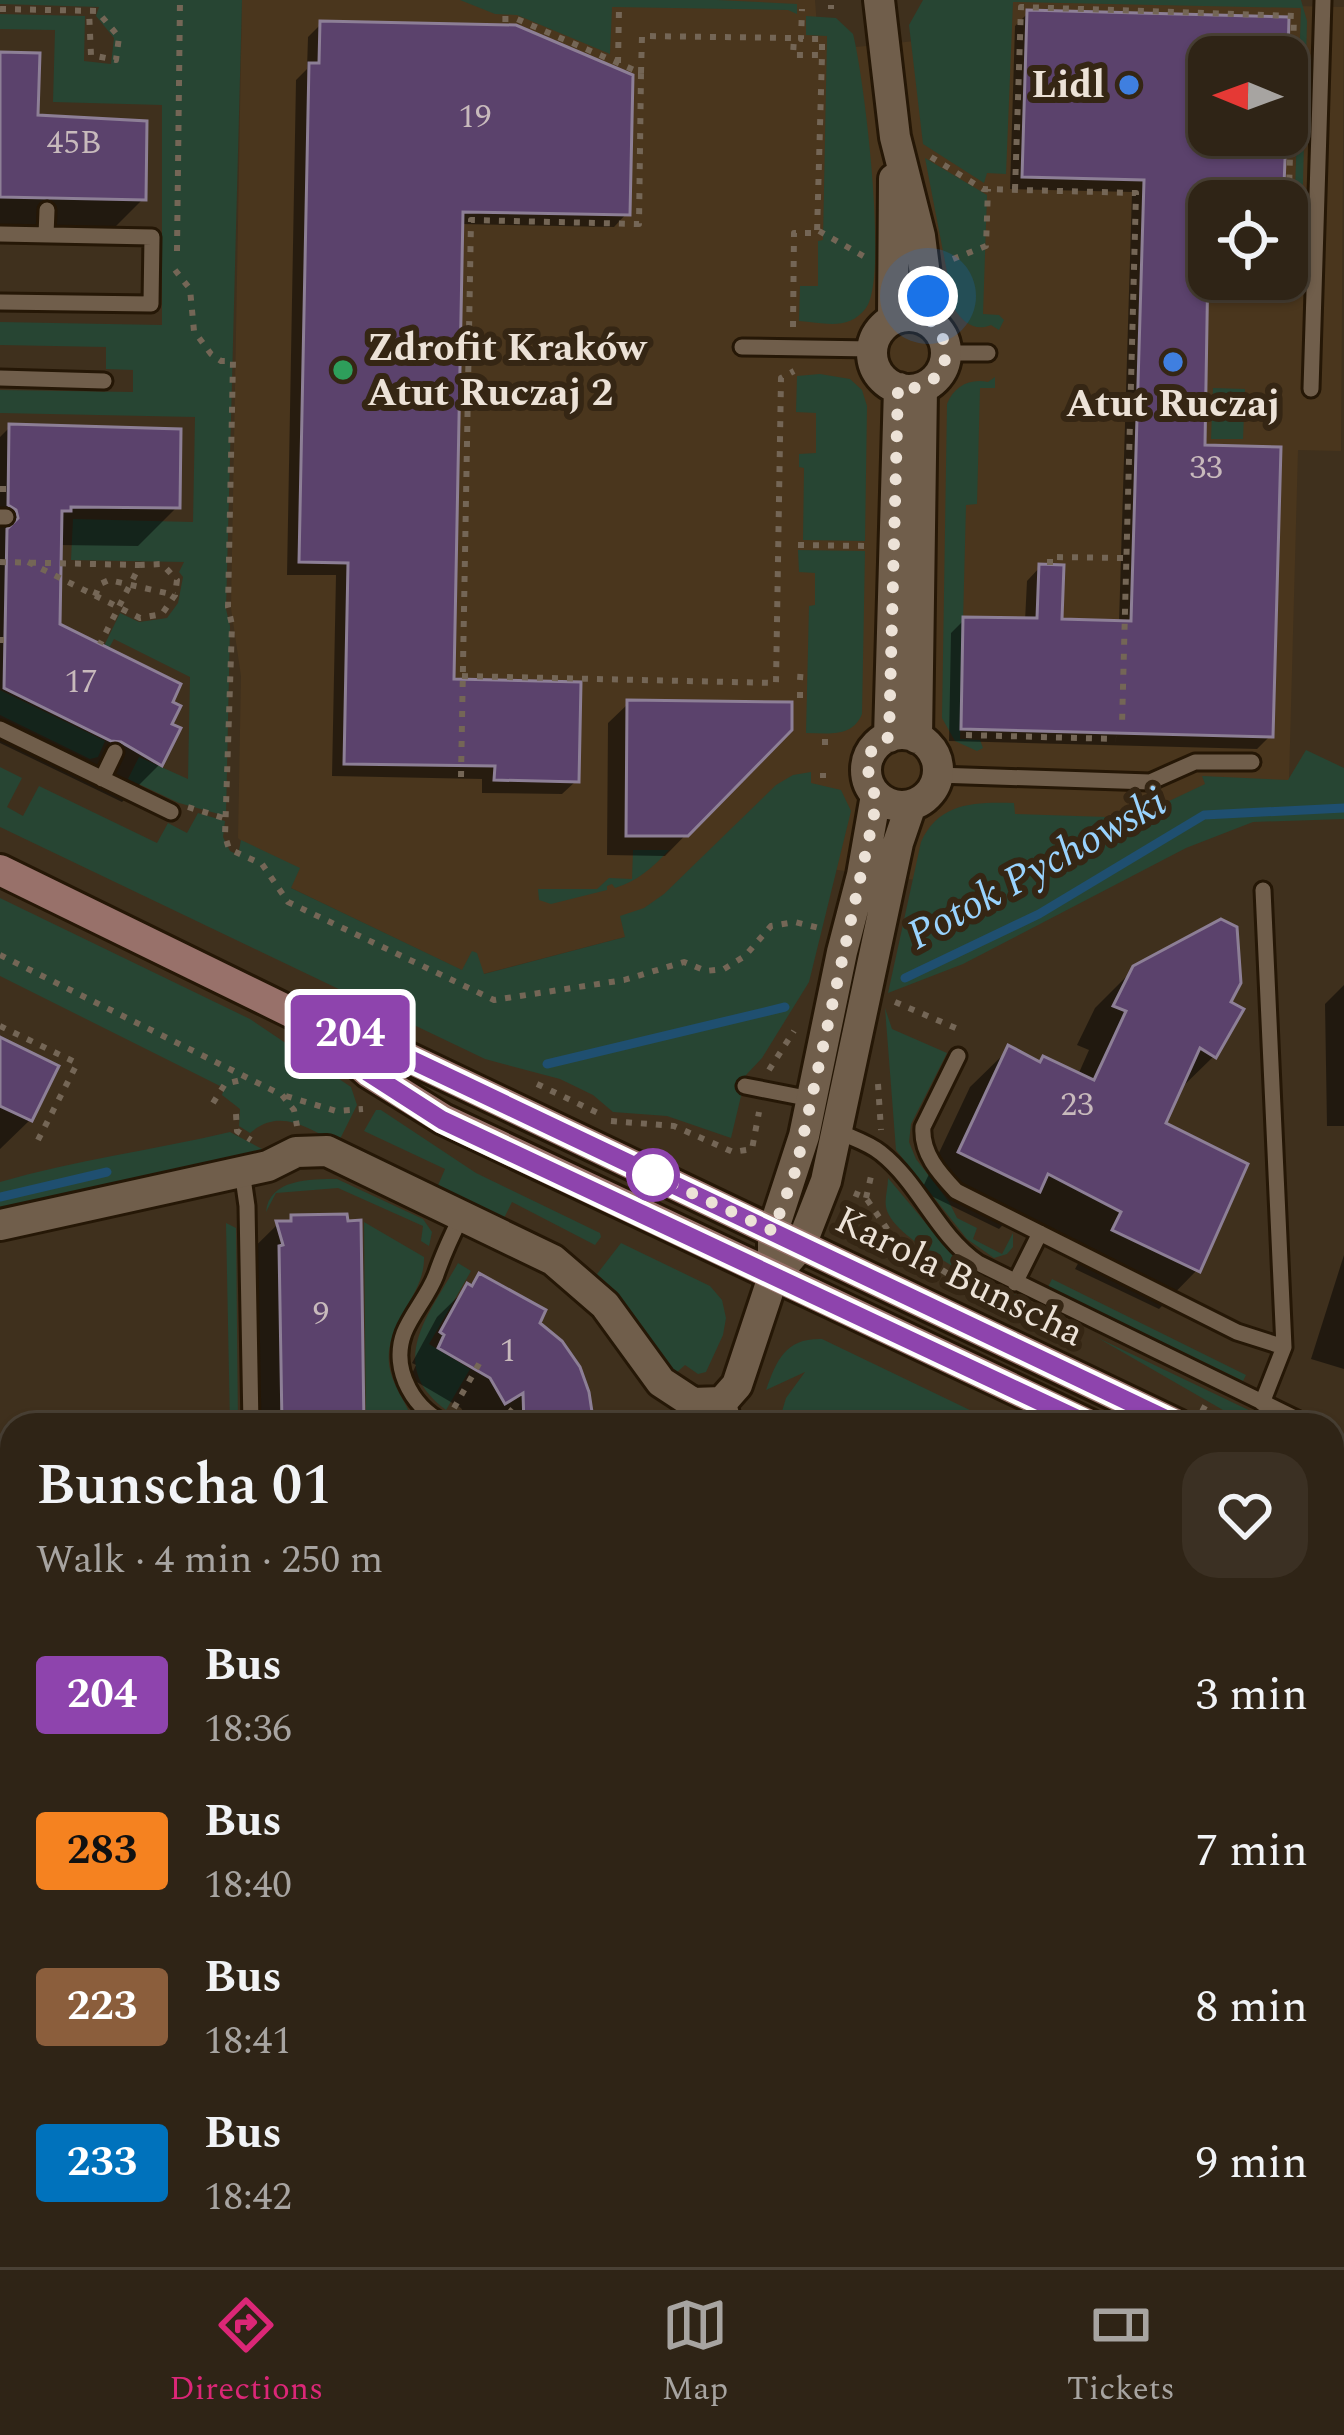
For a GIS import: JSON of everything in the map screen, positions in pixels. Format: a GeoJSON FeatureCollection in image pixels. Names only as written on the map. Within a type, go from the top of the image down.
{"type":"FeatureCollection","features":[{"type":"Feature","properties":{"kind":"main road","name":"Karola Bunscha"},"geometry":{"type":"LineString","coordinates":[[0,870],[313,1023],[376,1043],[1153,1413]]}},
{"type":"Feature","properties":{"kind":"main road","name":"Karola Bunscha"},"geometry":{"type":"LineString","coordinates":[[313,1023],[369,1073],[442,1120],[1064,1413]]}},
{"type":"Feature","properties":{"kind":"street"},"geometry":{"type":"LineString","coordinates":[[879,0],[906,143],[931,322]]}},
{"type":"Feature","properties":{"kind":"street"},"geometry":{"type":"LineString","coordinates":[[893,319],[906,143]]}},
{"type":"Feature","properties":{"kind":"street"},"geometry":{"type":"LineString","coordinates":[[912,315],[931,322],[940,330],[946,352],[940,374],[910,388],[878,374],[872,350],[876,337],[893,319],[912,315]]}},
{"type":"Feature","properties":{"kind":"street"},"geometry":{"type":"LineString","coordinates":[[903,737],[910,388]]}},
{"type":"Feature","properties":{"kind":"street"},"geometry":{"type":"LineString","coordinates":[[903,737],[933,753],[937,775],[926,796],[911,805],[890,804],[876,795],[866,765],[873,748],[903,737]]}},
{"type":"Feature","properties":{"kind":"street"},"geometry":{"type":"LineString","coordinates":[[0,1225],[275,1164],[296,1152],[327,1151],[532,1248],[572,1274],[605,1305],[652,1373],[681,1397],[731,1412],[773,1277],[773,1231],[796,1169],[876,795]]}},
{"type":"Feature","properties":{"kind":"street"},"geometry":{"type":"LineString","coordinates":[[773,1277],[801,1245],[826,1181],[898,843],[911,805]]}},
{"type":"Feature","properties":{"kind":"lane"},"geometry":{"type":"LineString","coordinates":[[1312,388],[1322,0]]}},
{"type":"Feature","properties":{"kind":"lane"},"geometry":{"type":"LineString","coordinates":[[46,210],[46,235]]}},
{"type":"Feature","properties":{"kind":"lane"},"geometry":{"type":"LineString","coordinates":[[0,234],[152,237],[151,304],[0,302]]}},
{"type":"Feature","properties":{"kind":"lane"},"geometry":{"type":"LineString","coordinates":[[742,347],[872,350]]}},
{"type":"Feature","properties":{"kind":"lane"},"geometry":{"type":"LineString","coordinates":[[946,352],[988,353]]}},
{"type":"Feature","properties":{"kind":"lane"},"geometry":{"type":"LineString","coordinates":[[0,378],[104,381]]}},
{"type":"Feature","properties":{"kind":"lane"},"geometry":{"type":"LineString","coordinates":[[0,729],[171,812]]}},
{"type":"Feature","properties":{"kind":"lane"},"geometry":{"type":"LineString","coordinates":[[102,779],[115,752]]}},
{"type":"Feature","properties":{"kind":"lane"},"geometry":{"type":"LineString","coordinates":[[937,775],[1150,782],[1195,762],[1252,761]]}},
{"type":"Feature","properties":{"kind":"lane"},"geometry":{"type":"LineString","coordinates":[[1262,1403],[1284,1347],[1263,890]]}},
{"type":"Feature","properties":{"kind":"lane"},"geometry":{"type":"LineString","coordinates":[[958,1057],[922,1127],[927,1153],[956,1191],[1237,1332],[1284,1347]]}},
{"type":"Feature","properties":{"kind":"lane"},"geometry":{"type":"LineString","coordinates":[[745,1086],[812,1099]]}},
{"type":"Feature","properties":{"kind":"lane"},"geometry":{"type":"LineString","coordinates":[[837,1131],[878,1150],[960,1249],[1015,1283],[1283,1413]]}},
{"type":"Feature","properties":{"kind":"lane"},"geometry":{"type":"LineString","coordinates":[[242,1171],[247,1206],[250,1413]]}},
{"type":"Feature","properties":{"kind":"lane"},"geometry":{"type":"LineString","coordinates":[[429,1413],[408,1388],[402,1370],[402,1341],[462,1215]]}},
{"type":"Feature","properties":{"kind":"lane"},"geometry":{"type":"LineString","coordinates":[[1015,1283],[1040,1233]]}},
{"type":"Feature","properties":{"kind":"path"},"geometry":{"type":"LineString","coordinates":[[180,0],[175,270],[190,289],[194,331],[211,354],[233,362],[225,836],[230,849],[262,864],[288,902],[494,1000],[623,980],[684,962],[706,971],[724,969],[780,923],[799,922],[828,930]]}},
{"type":"Feature","properties":{"kind":"path"},"geometry":{"type":"LineString","coordinates":[[1015,190],[1022,7],[1294,16],[1289,180]]}},
{"type":"Feature","properties":{"kind":"path"},"geometry":{"type":"LineString","coordinates":[[618,63],[619,8]]}},
{"type":"Feature","properties":{"kind":"path"},"geometry":{"type":"LineString","coordinates":[[0,9],[97,11],[119,37],[116,59],[91,55],[89,11]]}},
{"type":"Feature","properties":{"kind":"path"},"geometry":{"type":"LineString","coordinates":[[802,9],[801,39],[822,39],[817,230]]}},
{"type":"Feature","properties":{"kind":"path"},"geometry":{"type":"LineString","coordinates":[[498,19],[517,19],[641,73]]}},
{"type":"Feature","properties":{"kind":"path"},"geometry":{"type":"LineString","coordinates":[[460,777],[471,220],[622,219],[639,224],[635,203],[642,36],[794,38],[793,55],[822,55]]}},
{"type":"Feature","properties":{"kind":"path"},"geometry":{"type":"LineString","coordinates":[[906,143],[988,189],[1136,193],[1122,725]]}},
{"type":"Feature","properties":{"kind":"path"},"geometry":{"type":"LineString","coordinates":[[946,262],[986,246],[988,189]]}},
{"type":"Feature","properties":{"kind":"path"},"geometry":{"type":"LineString","coordinates":[[798,328],[792,327],[794,233],[817,230],[878,265]]}},
{"type":"Feature","properties":{"kind":"path"},"geometry":{"type":"LineString","coordinates":[[462,676],[776,683],[781,378],[797,369]]}},
{"type":"Feature","properties":{"kind":"path"},"geometry":{"type":"LineString","coordinates":[[798,545],[871,546]]}},
{"type":"Feature","properties":{"kind":"path"},"geometry":{"type":"LineString","coordinates":[[1050,565],[1050,556],[1126,559]]}},
{"type":"Feature","properties":{"kind":"path"},"geometry":{"type":"LineString","coordinates":[[0,562],[28,562],[140,565],[162,564],[177,580],[175,595],[162,614],[140,618],[28,562]]}},
{"type":"Feature","properties":{"kind":"path"},"geometry":{"type":"LineString","coordinates":[[100,644],[140,565]]}},
{"type":"Feature","properties":{"kind":"path"},"geometry":{"type":"LineString","coordinates":[[95,596],[100,584],[109,580],[175,595]]}},
{"type":"Feature","properties":{"kind":"path"},"geometry":{"type":"LineString","coordinates":[[800,666],[800,689]]}},
{"type":"Feature","properties":{"kind":"path"},"geometry":{"type":"LineString","coordinates":[[966,735],[1116,739]]}},
{"type":"Feature","properties":{"kind":"path"},"geometry":{"type":"LineString","coordinates":[[171,812],[181,803],[227,819]]}},
{"type":"Feature","properties":{"kind":"path"},"geometry":{"type":"LineString","coordinates":[[0,955],[283,1095],[336,1111],[363,1109]]}},
{"type":"Feature","properties":{"kind":"path"},"geometry":{"type":"LineString","coordinates":[[881,995],[958,1030]]}},
{"type":"Feature","properties":{"kind":"path"},"geometry":{"type":"LineString","coordinates":[[532,1082],[612,1121],[674,1126],[733,1153],[752,1149],[771,1064],[806,1014]]}},
{"type":"Feature","properties":{"kind":"path"},"geometry":{"type":"LineString","coordinates":[[0,1026],[78,1062],[38,1140]]}},
{"type":"Feature","properties":{"kind":"path"},"geometry":{"type":"LineString","coordinates":[[866,1198],[878,1150],[877,1070]]}},
{"type":"Feature","properties":{"kind":"path"},"geometry":{"type":"LineString","coordinates":[[212,1103],[225,1084],[254,1081]]}},
{"type":"Feature","properties":{"kind":"path"},"geometry":{"type":"LineString","coordinates":[[283,1095],[297,1121],[296,1152]]}},
{"type":"Feature","properties":{"kind":"path"},"geometry":{"type":"LineString","coordinates":[[453,1413],[480,1362]]}},
{"type":"Feature","properties":{"kind":"path"},"geometry":{"type":"LineString","coordinates":[[509,1413],[516,1405]]}},
{"type":"Feature","properties":{"kind":"shaded area","name":"Atut Ruczaj"},"geometry":{"type":"Polygon","coordinates":[[[242,0],[815,0],[817,26],[846,48],[925,40],[1001,0],[1344,7],[1341,451],[1298,450],[1289,780],[940,883],[782,863],[625,937],[483,974],[463,971],[291,888],[238,838],[241,676],[231,608],[242,0]]]}},
{"type":"Feature","properties":{"kind":"green space"},"geometry":{"type":"Polygon","coordinates":[[[0,0],[242,0],[226,609],[230,626],[226,816],[179,803],[128,779],[139,757],[188,779],[190,677],[114,639],[109,648],[104,646],[120,613],[139,622],[167,618],[178,603],[184,562],[71,560],[73,519],[193,522],[195,417],[0,413],[0,390],[133,392],[133,370],[106,369],[106,347],[0,345],[0,322],[162,325],[162,105],[53,102],[55,30],[0,29],[0,14],[85,16],[84,61],[111,64],[114,38],[96,16],[99,7],[0,4],[0,0]]]}},
{"type":"Feature","properties":{"kind":"green space"},"geometry":{"type":"Polygon","coordinates":[[[460,0],[717,0],[797,4],[797,14],[788,10],[612,7],[610,54],[517,15],[495,14],[460,0]]]}},
{"type":"Feature","properties":{"kind":"green space"},"geometry":{"type":"Polygon","coordinates":[[[923,0],[1301,0],[1307,21],[1307,36],[1300,36],[1301,8],[1013,2],[1006,174],[987,173],[984,183],[923,144],[909,25],[923,0]]]}},
{"type":"Feature","properties":{"kind":"green space"},"geometry":{"type":"Polygon","coordinates":[[[806,16],[836,18],[853,34],[872,175],[872,289],[859,315],[834,324],[799,321],[800,286],[818,286],[818,241],[823,240],[827,36],[806,35],[806,16]]]}},
{"type":"Feature","properties":{"kind":"green space"},"geometry":{"type":"Polygon","coordinates":[[[1296,156],[1304,156],[1303,180],[1295,180],[1296,156]]]}},
{"type":"Feature","properties":{"kind":"green space"},"geometry":{"type":"Polygon","coordinates":[[[925,158],[987,195],[983,314],[1004,320],[999,330],[969,324],[954,308],[925,158]]]}},
{"type":"Feature","properties":{"kind":"green space"},"geometry":{"type":"Polygon","coordinates":[[[797,376],[850,379],[862,390],[867,406],[865,541],[803,540],[804,468],[799,467],[799,454],[816,453],[816,413],[796,412],[797,376]]]}},
{"type":"Feature","properties":{"kind":"green space"},"geometry":{"type":"Polygon","coordinates":[[[995,377],[995,388],[980,388],[977,504],[966,505],[960,739],[980,740],[983,748],[977,751],[955,741],[942,718],[947,404],[963,385],[995,377]]]}},
{"type":"Feature","properties":{"kind":"green space"},"geometry":{"type":"Polygon","coordinates":[[[1213,388],[1245,389],[1243,439],[1211,439],[1213,388]]]}},
{"type":"Feature","properties":{"kind":"green space"},"geometry":{"type":"Polygon","coordinates":[[[798,550],[865,551],[862,714],[852,727],[839,732],[806,733],[809,606],[815,605],[815,573],[799,572],[798,550]]]}},
{"type":"Feature","properties":{"kind":"green space"},"geometry":{"type":"Polygon","coordinates":[[[0,690],[105,741],[98,757],[90,759],[0,715],[0,690]]]}},
{"type":"Feature","properties":{"kind":"green space"},"geometry":{"type":"Polygon","coordinates":[[[1306,750],[1344,768],[1344,819],[1253,822],[1186,848],[963,964],[888,993],[921,842],[948,812],[972,804],[1014,803],[1015,814],[1137,818],[1138,796],[1156,796],[1141,804],[1146,812],[1205,784],[1202,776],[1288,780],[1306,750]]]}},
{"type":"Feature","properties":{"kind":"green space"},"geometry":{"type":"Polygon","coordinates":[[[0,767],[22,778],[7,807],[23,816],[39,786],[157,843],[168,823],[187,833],[198,813],[225,821],[223,837],[230,851],[238,855],[241,840],[300,868],[291,888],[462,970],[472,951],[477,953],[484,974],[625,937],[620,916],[664,894],[776,785],[793,775],[811,772],[811,783],[841,790],[851,811],[809,982],[762,1058],[746,1075],[731,1138],[667,1116],[613,1112],[593,1095],[560,1079],[485,1059],[0,827],[0,767]]]}},
{"type":"Feature","properties":{"kind":"green space"},"geometry":{"type":"Polygon","coordinates":[[[633,850],[669,850],[645,873],[623,885],[615,888],[612,884],[607,890],[551,904],[539,900],[538,889],[597,889],[609,878],[632,879],[633,850]]]}},
{"type":"Feature","properties":{"kind":"green space"},"geometry":{"type":"Polygon","coordinates":[[[0,898],[250,1019],[351,1087],[357,1105],[338,1143],[283,1121],[261,1125],[250,1133],[239,1126],[240,1109],[222,1095],[224,1088],[0,976],[0,898]]]}},
{"type":"Feature","properties":{"kind":"green space"},"geometry":{"type":"Polygon","coordinates":[[[885,1008],[892,1029],[947,1053],[911,1124],[909,1142],[916,1159],[957,1218],[977,1228],[973,1239],[1002,1254],[1013,1233],[1013,1247],[1007,1254],[994,1258],[967,1239],[896,1150],[885,1008]]]}},
{"type":"Feature","properties":{"kind":"green space"},"geometry":{"type":"Polygon","coordinates":[[[376,1110],[476,1173],[601,1237],[595,1245],[512,1202],[502,1222],[436,1190],[445,1169],[364,1131],[376,1110]]]}},
{"type":"Feature","properties":{"kind":"green space"},"geometry":{"type":"Polygon","coordinates":[[[230,1132],[262,1149],[262,1155],[0,1211],[0,1182],[230,1132]]]}},
{"type":"Feature","properties":{"kind":"green space"},"geometry":{"type":"Polygon","coordinates":[[[888,1178],[961,1265],[1077,1328],[921,1246],[889,1215],[888,1178]]]}},
{"type":"Feature","properties":{"kind":"green space"},"geometry":{"type":"Polygon","coordinates":[[[337,1179],[423,1219],[432,1232],[429,1246],[421,1241],[423,1226],[338,1188],[276,1193],[266,1212],[269,1201],[275,1193],[283,1187],[337,1179]]]}},
{"type":"Feature","properties":{"kind":"green space"},"geometry":{"type":"Polygon","coordinates":[[[364,1222],[424,1257],[423,1271],[389,1349],[391,1373],[409,1413],[366,1413],[364,1222]]]}},
{"type":"Feature","properties":{"kind":"green space"},"geometry":{"type":"Polygon","coordinates":[[[226,1223],[236,1228],[238,1413],[230,1413],[226,1223]]]}},
{"type":"Feature","properties":{"kind":"green space"},"geometry":{"type":"Polygon","coordinates":[[[621,1243],[710,1286],[722,1300],[723,1335],[706,1372],[698,1374],[685,1365],[675,1374],[597,1274],[621,1243]]]}},
{"type":"Feature","properties":{"kind":"green space"},"geometry":{"type":"Polygon","coordinates":[[[458,1263],[471,1271],[429,1344],[470,1369],[446,1410],[428,1393],[415,1356],[426,1319],[458,1263]]]}},
{"type":"Feature","properties":{"kind":"green space"},"geometry":{"type":"Polygon","coordinates":[[[1052,1279],[1246,1375],[1243,1381],[1048,1287],[1052,1279]]]}},
{"type":"Feature","properties":{"kind":"green space"},"geometry":{"type":"Polygon","coordinates":[[[1098,1338],[1255,1413],[1228,1413],[1098,1338]]]}},
{"type":"Feature","properties":{"kind":"green space"},"geometry":{"type":"Polygon","coordinates":[[[822,1339],[976,1413],[782,1413],[805,1372],[766,1390],[774,1369],[791,1347],[822,1339]]]}},
{"type":"Feature","properties":{"kind":"building","name":"Atut Ruczaj"},"geometry":{"type":"Polygon","coordinates":[[[1027,10],[1289,17],[1289,36],[1188,36],[1188,156],[1285,156],[1284,180],[1188,180],[1188,300],[1207,300],[1205,445],[1281,447],[1273,737],[961,729],[963,617],[1037,618],[1039,564],[1064,565],[1062,619],[1131,621],[1144,180],[1022,177],[1027,10]]]}},
{"type":"Feature","properties":{"kind":"building"},"geometry":{"type":"Polygon","coordinates":[[[320,21],[516,25],[633,75],[630,215],[463,212],[454,679],[581,682],[579,782],[494,780],[495,766],[344,764],[348,563],[299,562],[309,63],[319,63],[320,21]]]}},
{"type":"Feature","properties":{"kind":"building"},"geometry":{"type":"Polygon","coordinates":[[[0,52],[40,53],[38,115],[147,121],[146,200],[0,197],[0,52]]]}},
{"type":"Feature","properties":{"kind":"building"},"geometry":{"type":"Polygon","coordinates":[[[9,424],[181,429],[180,508],[71,507],[71,511],[62,511],[60,624],[181,684],[173,702],[181,706],[172,724],[181,728],[162,766],[4,688],[7,529],[18,518],[8,505],[9,424]]]}},
{"type":"Feature","properties":{"kind":"building"},"geometry":{"type":"Polygon","coordinates":[[[627,700],[792,702],[792,730],[688,836],[626,836],[627,700]]]}},
{"type":"Feature","properties":{"kind":"building"},"geometry":{"type":"Polygon","coordinates":[[[1221,919],[1237,927],[1241,983],[1231,1002],[1244,1009],[1216,1058],[1200,1048],[1166,1123],[1248,1164],[1200,1272],[1112,1230],[1121,1212],[1048,1174],[1040,1192],[958,1152],[1008,1045],[1040,1062],[1043,1056],[1094,1080],[1126,1011],[1113,1006],[1133,966],[1221,919]]]}},
{"type":"Feature","properties":{"kind":"building"},"geometry":{"type":"Polygon","coordinates":[[[0,1037],[59,1066],[32,1121],[0,1106],[0,1037]]]}},
{"type":"Feature","properties":{"kind":"building"},"geometry":{"type":"Polygon","coordinates":[[[347,1214],[348,1221],[361,1220],[364,1413],[282,1413],[279,1246],[283,1245],[276,1221],[291,1221],[291,1215],[347,1214]]]}},
{"type":"Feature","properties":{"kind":"building"},"geometry":{"type":"Polygon","coordinates":[[[479,1273],[546,1310],[540,1323],[562,1341],[580,1367],[592,1413],[524,1413],[523,1393],[505,1404],[490,1378],[438,1348],[444,1335],[440,1332],[467,1283],[472,1286],[479,1273]]]}},
{"type":"Feature","properties":{"kind":"waterway","name":"Potok Pychowski"},"geometry":{"type":"LineString","coordinates":[[905,978],[1039,914],[1204,815],[1344,808]]}},
{"type":"Feature","properties":{"kind":"waterway","name":"Potok Pychowski"},"geometry":{"type":"LineString","coordinates":[[547,1064],[785,1007]]}},
{"type":"Feature","properties":{"kind":"waterway","name":"Potok Pychowski"},"geometry":{"type":"LineString","coordinates":[[0,1197],[107,1172]]}},
{"type":"Feature","properties":{"kind":"bus line","name":"204"},"geometry":{"type":"LineString","coordinates":[[1060,1413],[442,1120],[369,1073],[313,1023],[376,1043],[1153,1413]]}},
{"type":"Feature","properties":{"kind":"place","name":"Lidl"},"geometry":{"type":"Point","coordinates":[1129,85]}},
{"type":"Feature","properties":{"kind":"place","name":"Atut Ruczaj"},"geometry":{"type":"Point","coordinates":[1173,362]}},
{"type":"Feature","properties":{"kind":"place","name":"Zdrofit Kraków Atut Ruczaj 2"},"geometry":{"type":"Point","coordinates":[343,370]}},
{"type":"Feature","properties":{"kind":"route"},"geometry":{"type":"LineString","coordinates":[[653,1175],[773,1231],[796,1169],[873,820],[876,795],[866,765],[873,748],[889,737],[898,388],[922,388],[945,364],[945,341],[931,322],[928,296]]}}]}
